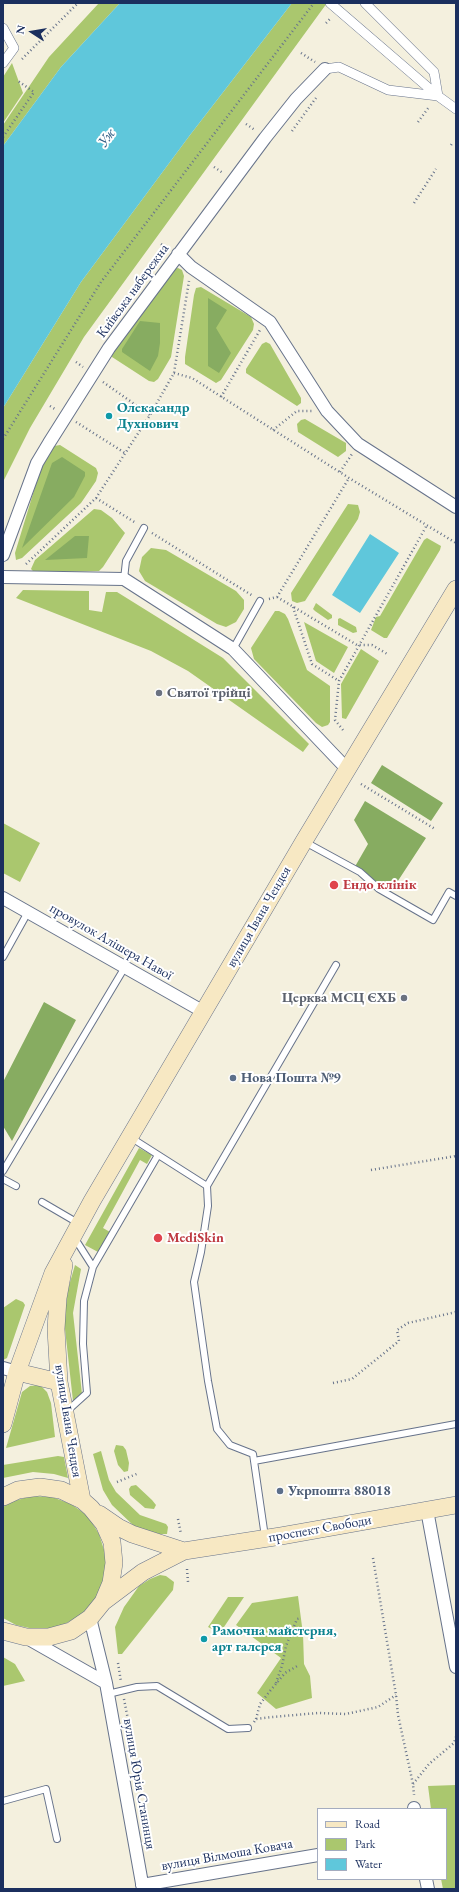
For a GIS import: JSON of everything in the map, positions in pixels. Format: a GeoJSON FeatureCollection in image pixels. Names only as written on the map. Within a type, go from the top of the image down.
{"type":"FeatureCollection","features":[{"type":"Feature","properties":{"kind":"main road","name":"вулиця Івана Чендея"},"geometry":{"type":"LineString","coordinates":[[3,1424],[10,1370],[53,1273],[73,1236],[304,841],[456,589]]}},
{"type":"Feature","properties":{"kind":"main road","name":"вулиця Івана Чендея"},"geometry":{"type":"LineString","coordinates":[[73,1236],[58,1298],[56,1329],[59,1382],[86,1504]]}},
{"type":"Feature","properties":{"kind":"main road"},"geometry":{"type":"LineString","coordinates":[[10,1370],[59,1382]]}},
{"type":"Feature","properties":{"kind":"main road","name":"проспект Свободи"},"geometry":{"type":"LineString","coordinates":[[3,1497],[18,1490],[40,1487],[62,1490],[86,1504],[118,1527],[132,1534],[184,1551]]}},
{"type":"Feature","properties":{"kind":"main road"},"geometry":{"type":"LineString","coordinates":[[11,1632],[49,1637],[71,1631],[90,1618],[103,1602],[112,1583],[114,1563],[112,1542],[104,1524],[86,1504]]}},
{"type":"Feature","properties":{"kind":"main road","name":"проспект Свободи"},"geometry":{"type":"LineString","coordinates":[[103,1602],[143,1572],[184,1551],[265,1539],[456,1505]]}},
{"type":"Feature","properties":{"kind":"street"},"geometry":{"type":"LineString","coordinates":[[365,3],[434,72],[438,96]]}},
{"type":"Feature","properties":{"kind":"street"},"geometry":{"type":"LineString","coordinates":[[333,5],[438,96],[456,109]]}},
{"type":"Feature","properties":{"kind":"street"},"geometry":{"type":"LineString","coordinates":[[3,28],[14,48],[3,63]]}},
{"type":"Feature","properties":{"kind":"street"},"geometry":{"type":"LineString","coordinates":[[325,69],[339,67],[388,90],[438,96]]}},
{"type":"Feature","properties":{"kind":"street","name":"Київська набережна"},"geometry":{"type":"LineString","coordinates":[[3,555],[37,464],[109,348],[265,138],[296,99],[325,69]]}},
{"type":"Feature","properties":{"kind":"street"},"geometry":{"type":"LineString","coordinates":[[178,254],[191,267],[270,322],[327,411],[358,444],[456,506]]}},
{"type":"Feature","properties":{"kind":"street"},"geometry":{"type":"LineString","coordinates":[[3,577],[124,579],[232,649],[347,769]]}},
{"type":"Feature","properties":{"kind":"street","name":"провулок Алішера Навої"},"geometry":{"type":"LineString","coordinates":[[3,898],[204,1012]]}},
{"type":"Feature","properties":{"kind":"street"},"geometry":{"type":"LineString","coordinates":[[427,1510],[452,1621],[456,1667]]}},
{"type":"Feature","properties":{"kind":"street","name":"вулиця Юрія Станинця"},"geometry":{"type":"LineString","coordinates":[[90,1618],[107,1688],[142,1887]]}},
{"type":"Feature","properties":{"kind":"street"},"geometry":{"type":"LineString","coordinates":[[11,1632],[107,1688]]}},
{"type":"Feature","properties":{"kind":"street","name":"вулиця Вілмоша Ковача"},"geometry":{"type":"LineString","coordinates":[[142,1887],[317,1855]]}},
{"type":"Feature","properties":{"kind":"lane"},"geometry":{"type":"LineString","coordinates":[[124,579],[126,561],[144,528]]}},
{"type":"Feature","properties":{"kind":"lane"},"geometry":{"type":"LineString","coordinates":[[232,649],[260,601]]}},
{"type":"Feature","properties":{"kind":"lane"},"geometry":{"type":"LineString","coordinates":[[304,841],[360,872],[379,889],[433,920],[449,892],[456,896]]}},
{"type":"Feature","properties":{"kind":"lane"},"geometry":{"type":"LineString","coordinates":[[3,957],[28,912]]}},
{"type":"Feature","properties":{"kind":"lane"},"geometry":{"type":"LineString","coordinates":[[265,1539],[253,1454],[230,1445],[217,1429],[208,1381],[194,1282],[201,1252],[208,1206],[207,1186],[336,965]]}},
{"type":"Feature","properties":{"kind":"lane"},"geometry":{"type":"LineString","coordinates":[[3,1171],[125,967]]}},
{"type":"Feature","properties":{"kind":"lane"},"geometry":{"type":"LineString","coordinates":[[130,1137],[207,1186]]}},
{"type":"Feature","properties":{"kind":"lane"},"geometry":{"type":"LineString","coordinates":[[65,1413],[87,1393],[83,1344],[84,1301],[93,1266],[158,1155]]}},
{"type":"Feature","properties":{"kind":"lane"},"geometry":{"type":"LineString","coordinates":[[3,1179],[16,1186]]}},
{"type":"Feature","properties":{"kind":"lane"},"geometry":{"type":"LineString","coordinates":[[42,1202],[73,1236],[93,1266]]}},
{"type":"Feature","properties":{"kind":"lane"},"geometry":{"type":"LineString","coordinates":[[254,1461],[456,1424]]}},
{"type":"Feature","properties":{"kind":"lane"},"geometry":{"type":"LineString","coordinates":[[107,1688],[157,1686],[228,1728],[248,1728]]}},
{"type":"Feature","properties":{"kind":"lane"},"geometry":{"type":"LineString","coordinates":[[3,1801],[46,1789],[57,1839]]}},
{"type":"Feature","properties":{"kind":"path"},"geometry":{"type":"LineString","coordinates":[[21,60],[78,3]]}},
{"type":"Feature","properties":{"kind":"path"},"geometry":{"type":"LineString","coordinates":[[3,439],[101,282],[314,3]]}},
{"type":"Feature","properties":{"kind":"path"},"geometry":{"type":"LineString","coordinates":[[326,23],[333,17]]}},
{"type":"Feature","properties":{"kind":"path"},"geometry":{"type":"LineString","coordinates":[[3,137],[34,92],[18,81]]}},
{"type":"Feature","properties":{"kind":"path"},"geometry":{"type":"LineString","coordinates":[[292,131],[318,96]]}},
{"type":"Feature","properties":{"kind":"path"},"geometry":{"type":"LineString","coordinates":[[418,122],[438,96]]}},
{"type":"Feature","properties":{"kind":"path"},"geometry":{"type":"LineString","coordinates":[[414,203],[436,169]]}},
{"type":"Feature","properties":{"kind":"path"},"geometry":{"type":"LineString","coordinates":[[23,568],[96,498],[150,415],[174,373],[191,267]]}},
{"type":"Feature","properties":{"kind":"path"},"geometry":{"type":"LineString","coordinates":[[222,397],[261,328],[270,322]]}},
{"type":"Feature","properties":{"kind":"path"},"geometry":{"type":"LineString","coordinates":[[174,373],[192,378],[349,478],[456,543]]}},
{"type":"Feature","properties":{"kind":"path"},"geometry":{"type":"LineString","coordinates":[[112,388],[150,415]]}},
{"type":"Feature","properties":{"kind":"path"},"geometry":{"type":"LineString","coordinates":[[273,430],[297,411],[327,411]]}},
{"type":"Feature","properties":{"kind":"path"},"geometry":{"type":"LineString","coordinates":[[87,429],[125,453]]}},
{"type":"Feature","properties":{"kind":"path"},"geometry":{"type":"LineString","coordinates":[[340,472],[358,444]]}},
{"type":"Feature","properties":{"kind":"path"},"geometry":{"type":"LineString","coordinates":[[277,597],[349,478]]}},
{"type":"Feature","properties":{"kind":"path"},"geometry":{"type":"LineString","coordinates":[[96,498],[244,590]]}},
{"type":"Feature","properties":{"kind":"path"},"geometry":{"type":"LineString","coordinates":[[343,730],[335,720],[339,681],[357,645],[427,525]]}},
{"type":"Feature","properties":{"kind":"path"},"geometry":{"type":"LineString","coordinates":[[260,601],[277,597],[357,645],[372,645],[389,655]]}},
{"type":"Feature","properties":{"kind":"path"},"geometry":{"type":"LineString","coordinates":[[294,607],[312,664],[339,681]]}},
{"type":"Feature","properties":{"kind":"path"},"geometry":{"type":"LineString","coordinates":[[361,784],[435,829]]}},
{"type":"Feature","properties":{"kind":"path"},"geometry":{"type":"LineString","coordinates":[[371,1170],[456,1156]]}},
{"type":"Feature","properties":{"kind":"path"},"geometry":{"type":"LineString","coordinates":[[333,1383],[352,1379],[399,1341],[397,1330],[408,1323],[456,1312]]}},
{"type":"Feature","properties":{"kind":"path"},"geometry":{"type":"LineString","coordinates":[[117,1482],[139,1472]]}},
{"type":"Feature","properties":{"kind":"path"},"geometry":{"type":"LineString","coordinates":[[178,1519],[181,1534]]}},
{"type":"Feature","properties":{"kind":"path"},"geometry":{"type":"LineString","coordinates":[[373,1558],[396,1695],[398,1716],[413,1784],[414,1808]]}},
{"type":"Feature","properties":{"kind":"path"},"geometry":{"type":"LineString","coordinates":[[187,1569],[188,1582]]}},
{"type":"Feature","properties":{"kind":"path"},"geometry":{"type":"LineString","coordinates":[[276,1683],[282,1666],[286,1646],[297,1619],[301,1618]]}},
{"type":"Feature","properties":{"kind":"path"},"geometry":{"type":"LineString","coordinates":[[248,1728],[256,1719],[260,1704],[276,1683],[299,1665]]}},
{"type":"Feature","properties":{"kind":"path"},"geometry":{"type":"LineString","coordinates":[[256,1719],[318,1713],[346,1714],[378,1707],[396,1695]]}},
{"type":"Feature","properties":{"kind":"path"},"geometry":{"type":"LineString","coordinates":[[413,1784],[429,1764],[454,1743],[456,1737]]}},
{"type":"Feature","properties":{"kind":"green space"},"geometry":{"type":"Polygon","coordinates":[[[99,3],[120,3],[61,67],[3,146],[3,125],[49,57],[99,3]]]}},
{"type":"Feature","properties":{"kind":"green space"},"geometry":{"type":"Polygon","coordinates":[[[292,3],[327,3],[84,337],[30,428],[3,482],[3,408],[81,282],[190,135],[292,3]]]}},
{"type":"Feature","properties":{"kind":"green space"},"geometry":{"type":"Polygon","coordinates":[[[12,63],[23,93],[3,123],[3,77],[12,63]]]}},
{"type":"Feature","properties":{"kind":"green space"},"geometry":{"type":"Polygon","coordinates":[[[178,268],[182,270],[184,276],[171,357],[158,379],[154,382],[149,381],[112,357],[111,352],[173,269],[178,268]]]}},
{"type":"Feature","properties":{"kind":"green space"},"geometry":{"type":"Polygon","coordinates":[[[201,287],[251,317],[254,324],[253,330],[221,380],[216,383],[185,364],[194,295],[196,288],[201,287]]]}},
{"type":"Feature","properties":{"kind":"green space"},"geometry":{"type":"Polygon","coordinates":[[[208,298],[227,310],[216,328],[231,353],[219,373],[208,366],[208,298]]]}},
{"type":"Feature","properties":{"kind":"green space"},"geometry":{"type":"Polygon","coordinates":[[[140,321],[160,323],[160,343],[158,356],[150,371],[122,352],[122,349],[140,321]]]}},
{"type":"Feature","properties":{"kind":"green space"},"geometry":{"type":"Polygon","coordinates":[[[266,342],[270,344],[301,398],[301,403],[297,406],[246,373],[246,369],[262,344],[266,342]]]}},
{"type":"Feature","properties":{"kind":"green space"},"geometry":{"type":"Polygon","coordinates":[[[305,419],[346,443],[346,451],[338,457],[298,432],[297,424],[301,420],[305,419]]]}},
{"type":"Feature","properties":{"kind":"green space"},"geometry":{"type":"Polygon","coordinates":[[[60,445],[96,468],[98,473],[96,481],[81,503],[22,558],[16,560],[15,553],[42,464],[54,446],[60,445]]]}},
{"type":"Feature","properties":{"kind":"green space"},"geometry":{"type":"Polygon","coordinates":[[[62,457],[85,472],[85,476],[74,497],[22,548],[52,463],[62,457]]]}},
{"type":"Feature","properties":{"kind":"green space"},"geometry":{"type":"Polygon","coordinates":[[[348,504],[358,505],[360,512],[358,519],[305,601],[297,603],[292,601],[291,593],[348,504]]]}},
{"type":"Feature","properties":{"kind":"green space"},"geometry":{"type":"Polygon","coordinates":[[[94,509],[101,510],[112,518],[125,533],[99,571],[34,572],[31,569],[35,560],[94,509]]]}},
{"type":"Feature","properties":{"kind":"green space"},"geometry":{"type":"Polygon","coordinates":[[[75,536],[89,536],[87,558],[45,560],[75,536]]]}},
{"type":"Feature","properties":{"kind":"green space"},"geometry":{"type":"Polygon","coordinates":[[[427,538],[441,546],[440,550],[387,638],[384,638],[371,630],[376,617],[380,616],[424,540],[427,538]]]}},
{"type":"Feature","properties":{"kind":"green space"},"geometry":{"type":"Polygon","coordinates":[[[151,548],[166,550],[236,591],[244,600],[244,609],[236,622],[226,627],[217,624],[145,581],[139,571],[142,557],[151,548]]]}},
{"type":"Feature","properties":{"kind":"green space"},"geometry":{"type":"Polygon","coordinates":[[[23,590],[89,591],[89,610],[102,612],[106,592],[117,592],[223,658],[309,744],[303,752],[188,671],[151,651],[16,598],[23,590]]]}},
{"type":"Feature","properties":{"kind":"green space"},"geometry":{"type":"Polygon","coordinates":[[[316,603],[332,615],[332,618],[328,620],[315,611],[313,609],[316,603]]]}},
{"type":"Feature","properties":{"kind":"green space"},"geometry":{"type":"Polygon","coordinates":[[[275,611],[285,614],[288,619],[307,670],[330,686],[330,722],[328,725],[322,727],[316,723],[254,659],[251,648],[275,611]]]}},
{"type":"Feature","properties":{"kind":"green space"},"geometry":{"type":"Polygon","coordinates":[[[340,618],[356,627],[357,632],[353,633],[338,625],[338,619],[340,618]]]}},
{"type":"Feature","properties":{"kind":"green space"},"geometry":{"type":"Polygon","coordinates":[[[304,622],[348,647],[334,673],[316,661],[304,622]]]}},
{"type":"Feature","properties":{"kind":"green space"},"geometry":{"type":"Polygon","coordinates":[[[361,649],[379,661],[346,719],[342,718],[341,684],[361,649]]]}},
{"type":"Feature","properties":{"kind":"green space"},"geometry":{"type":"Polygon","coordinates":[[[382,765],[443,803],[431,821],[371,783],[382,765]]]}},
{"type":"Feature","properties":{"kind":"green space"},"geometry":{"type":"Polygon","coordinates":[[[365,801],[426,838],[390,893],[353,870],[368,844],[354,820],[365,801]]]}},
{"type":"Feature","properties":{"kind":"green space"},"geometry":{"type":"Polygon","coordinates":[[[3,823],[40,843],[20,882],[3,873],[3,823]]]}},
{"type":"Feature","properties":{"kind":"green space"},"geometry":{"type":"Polygon","coordinates":[[[44,1002],[76,1020],[12,1141],[3,1126],[3,1082],[44,1002]]]}},
{"type":"Feature","properties":{"kind":"green space"},"geometry":{"type":"Polygon","coordinates":[[[139,1148],[152,1155],[147,1164],[140,1160],[103,1228],[110,1232],[98,1252],[85,1245],[139,1148]]]}},
{"type":"Feature","properties":{"kind":"green space"},"geometry":{"type":"Polygon","coordinates":[[[75,1265],[81,1269],[73,1313],[82,1394],[73,1401],[64,1320],[68,1289],[75,1265]]]}},
{"type":"Feature","properties":{"kind":"green space"},"geometry":{"type":"Polygon","coordinates":[[[16,1299],[23,1302],[25,1305],[7,1358],[3,1360],[3,1308],[16,1299]]]}},
{"type":"Feature","properties":{"kind":"green space"},"geometry":{"type":"Polygon","coordinates":[[[40,1385],[47,1392],[51,1403],[55,1437],[6,1448],[22,1392],[30,1386],[40,1385]]]}},
{"type":"Feature","properties":{"kind":"green space"},"geometry":{"type":"Polygon","coordinates":[[[116,1445],[123,1446],[126,1450],[129,1463],[128,1471],[124,1472],[118,1465],[114,1451],[116,1445]]]}},
{"type":"Feature","properties":{"kind":"green space"},"geometry":{"type":"Polygon","coordinates":[[[101,1451],[109,1480],[116,1492],[140,1515],[166,1524],[168,1527],[167,1534],[159,1534],[135,1527],[112,1505],[103,1490],[93,1454],[101,1451]]]}},
{"type":"Feature","properties":{"kind":"green space"},"geometry":{"type":"Polygon","coordinates":[[[58,1456],[64,1457],[68,1478],[54,1474],[33,1472],[3,1478],[3,1465],[58,1456]]]}},
{"type":"Feature","properties":{"kind":"green space"},"geometry":{"type":"Polygon","coordinates":[[[136,1485],[156,1505],[154,1509],[145,1508],[130,1495],[129,1489],[131,1486],[136,1485]]]}},
{"type":"Feature","properties":{"kind":"green space"},"geometry":{"type":"Polygon","coordinates":[[[31,1496],[52,1497],[71,1504],[88,1516],[99,1534],[105,1553],[105,1576],[96,1598],[81,1615],[61,1626],[38,1630],[16,1625],[3,1618],[3,1507],[11,1502],[31,1496]]]}},
{"type":"Feature","properties":{"kind":"green space"},"geometry":{"type":"Polygon","coordinates":[[[160,1575],[166,1576],[174,1582],[173,1590],[122,1654],[118,1654],[115,1627],[124,1607],[139,1586],[160,1575]]]}},
{"type":"Feature","properties":{"kind":"green space"},"geometry":{"type":"Polygon","coordinates":[[[298,1596],[303,1634],[304,1664],[310,1676],[312,1698],[276,1709],[257,1693],[281,1658],[236,1625],[252,1603],[298,1596]]]}},
{"type":"Feature","properties":{"kind":"green space"},"geometry":{"type":"Polygon","coordinates":[[[228,1597],[244,1597],[220,1633],[208,1627],[228,1597]]]}},
{"type":"Feature","properties":{"kind":"green space"},"geometry":{"type":"Polygon","coordinates":[[[3,1657],[15,1664],[25,1681],[3,1686],[3,1657]]]}},
{"type":"Feature","properties":{"kind":"green space"},"geometry":{"type":"Polygon","coordinates":[[[456,1785],[456,1889],[443,1889],[441,1880],[447,1880],[447,1808],[431,1808],[428,1786],[456,1785]]]}},
{"type":"Feature","properties":{"kind":"water","name":"Уж"},"geometry":{"type":"Polygon","coordinates":[[[120,3],[292,3],[190,135],[81,282],[3,408],[3,146],[61,67],[120,3]]]}},
{"type":"Feature","properties":{"kind":"water"},"geometry":{"type":"Polygon","coordinates":[[[370,534],[399,553],[360,613],[332,595],[370,534]]]}},
{"type":"Feature","properties":{"kind":"place","name":"Олекасандр Духнович"},"geometry":{"type":"Point","coordinates":[109,416]}},
{"type":"Feature","properties":{"kind":"place","name":"Святої трійці"},"geometry":{"type":"Point","coordinates":[159,693]}},
{"type":"Feature","properties":{"kind":"place","name":"Ендо клінік"},"geometry":{"type":"Point","coordinates":[334,885]}},
{"type":"Feature","properties":{"kind":"place","name":"Церква МСЦ ЄХБ"},"geometry":{"type":"Point","coordinates":[404,998]}},
{"type":"Feature","properties":{"kind":"place","name":"Нова Пошта №9"},"geometry":{"type":"Point","coordinates":[233,1078]}},
{"type":"Feature","properties":{"kind":"place","name":"MediSkin"},"geometry":{"type":"Point","coordinates":[158,1238]}},
{"type":"Feature","properties":{"kind":"place","name":"Укрпошта 88018"},"geometry":{"type":"Point","coordinates":[280,1491]}},
{"type":"Feature","properties":{"kind":"place","name":"Рамочна майстерня, арт галерея"},"geometry":{"type":"Point","coordinates":[204,1639]}}]}
